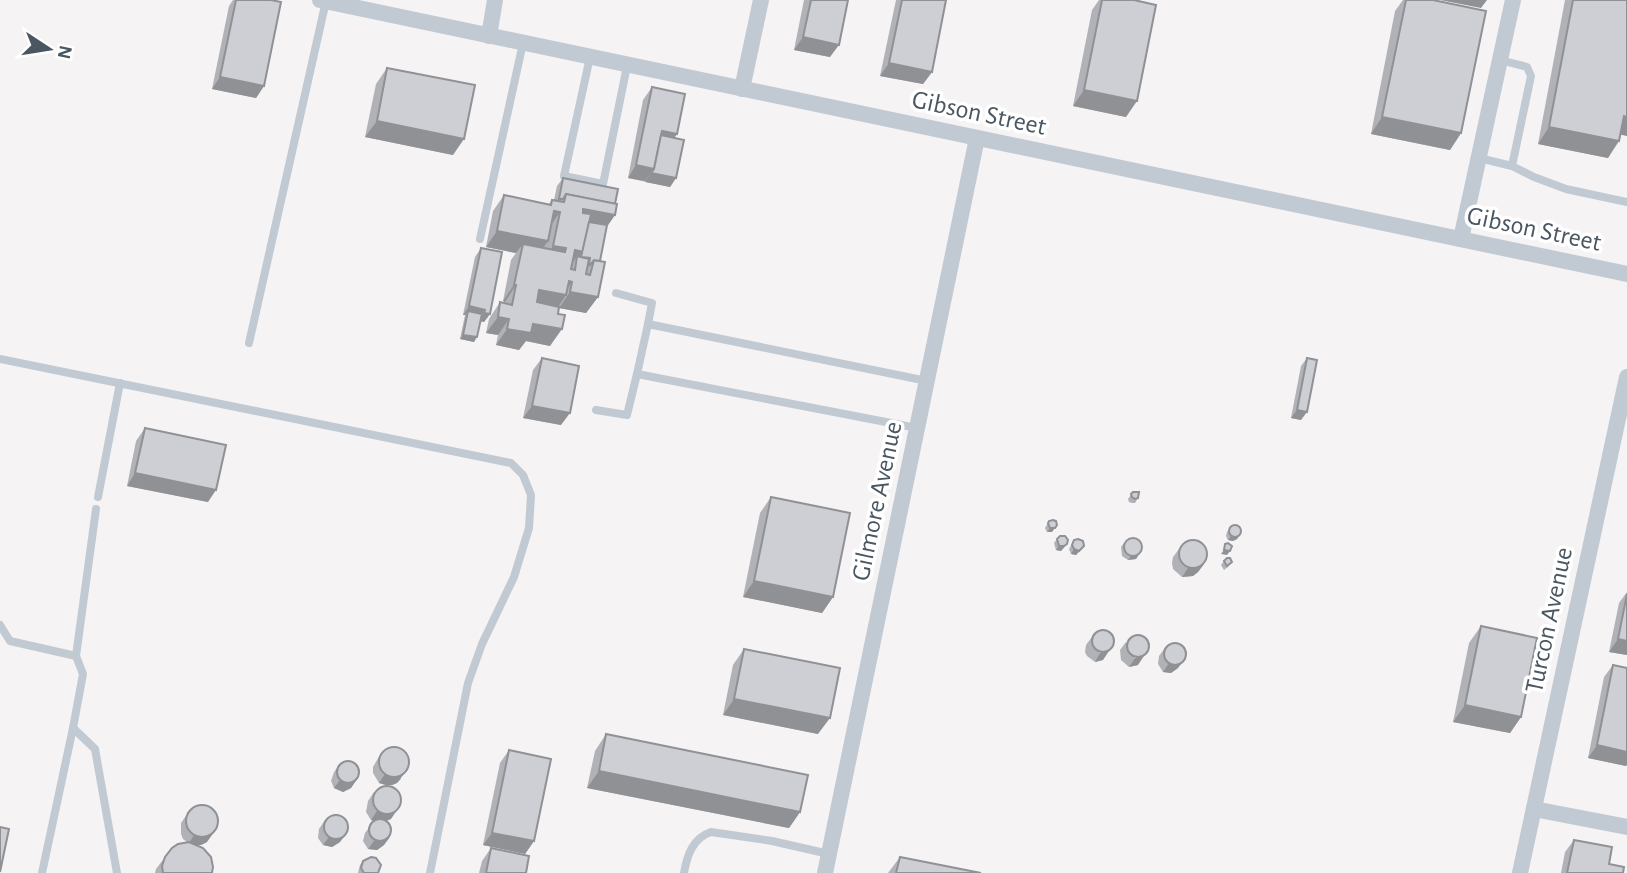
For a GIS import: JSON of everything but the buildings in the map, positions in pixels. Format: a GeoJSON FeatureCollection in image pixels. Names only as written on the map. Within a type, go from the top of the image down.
{"type":"FeatureCollection","features":[{"type":"Feature","properties":{"kind":"street"},"geometry":{"type":"LineString","coordinates":[[489,36],[495,0]]}},
{"type":"Feature","properties":{"kind":"street"},"geometry":{"type":"LineString","coordinates":[[742,89],[761,0]]}},
{"type":"Feature","properties":{"kind":"street"},"geometry":{"type":"LineString","coordinates":[[1461,239],[1513,0]]}},
{"type":"Feature","properties":{"kind":"street","name":"Gibson Street"},"geometry":{"type":"LineString","coordinates":[[323,1],[1627,274]]}},
{"type":"Feature","properties":{"kind":"street","name":"Gilmore Avenue"},"geometry":{"type":"LineString","coordinates":[[825,873],[977,138]]}},
{"type":"Feature","properties":{"kind":"street","name":"Turcon Avenue"},"geometry":{"type":"LineString","coordinates":[[1520,873],[1627,377]]}},
{"type":"Feature","properties":{"kind":"street"},"geometry":{"type":"LineString","coordinates":[[1534,808],[1627,827]]}},
{"type":"Feature","properties":{"kind":"lane"},"geometry":{"type":"LineString","coordinates":[[249,343],[323,1]]}},
{"type":"Feature","properties":{"kind":"lane"},"geometry":{"type":"LineString","coordinates":[[480,239],[523,43]]}},
{"type":"Feature","properties":{"kind":"lane"},"geometry":{"type":"LineString","coordinates":[[590,57],[564,176],[603,184],[628,65]]}},
{"type":"Feature","properties":{"kind":"lane"},"geometry":{"type":"LineString","coordinates":[[1500,60],[1527,67],[1531,76],[1512,166]]}},
{"type":"Feature","properties":{"kind":"lane"},"geometry":{"type":"LineString","coordinates":[[1479,158],[1512,166],[1566,189],[1627,202]]}},
{"type":"Feature","properties":{"kind":"lane"},"geometry":{"type":"LineString","coordinates":[[596,410],[626,415],[652,303],[616,293]]}},
{"type":"Feature","properties":{"kind":"lane"},"geometry":{"type":"LineString","coordinates":[[648,324],[927,381]]}},
{"type":"Feature","properties":{"kind":"lane"},"geometry":{"type":"LineString","coordinates":[[0,359],[511,463],[523,475],[531,495],[529,528],[514,578],[482,644],[468,683],[430,873]]}},
{"type":"Feature","properties":{"kind":"lane"},"geometry":{"type":"LineString","coordinates":[[637,374],[917,428]]}},
{"type":"Feature","properties":{"kind":"lane"},"geometry":{"type":"LineString","coordinates":[[98,497],[120,383]]}},
{"type":"Feature","properties":{"kind":"lane"},"geometry":{"type":"LineString","coordinates":[[42,873],[83,674],[76,656],[96,509]]}},
{"type":"Feature","properties":{"kind":"lane"},"geometry":{"type":"LineString","coordinates":[[0,625],[10,641],[76,656]]}},
{"type":"Feature","properties":{"kind":"lane"},"geometry":{"type":"LineString","coordinates":[[74,728],[94,749],[117,873]]}},
{"type":"Feature","properties":{"kind":"lane"},"geometry":{"type":"LineString","coordinates":[[684,873],[695,842],[702,835],[711,832],[829,854]]}}]}
